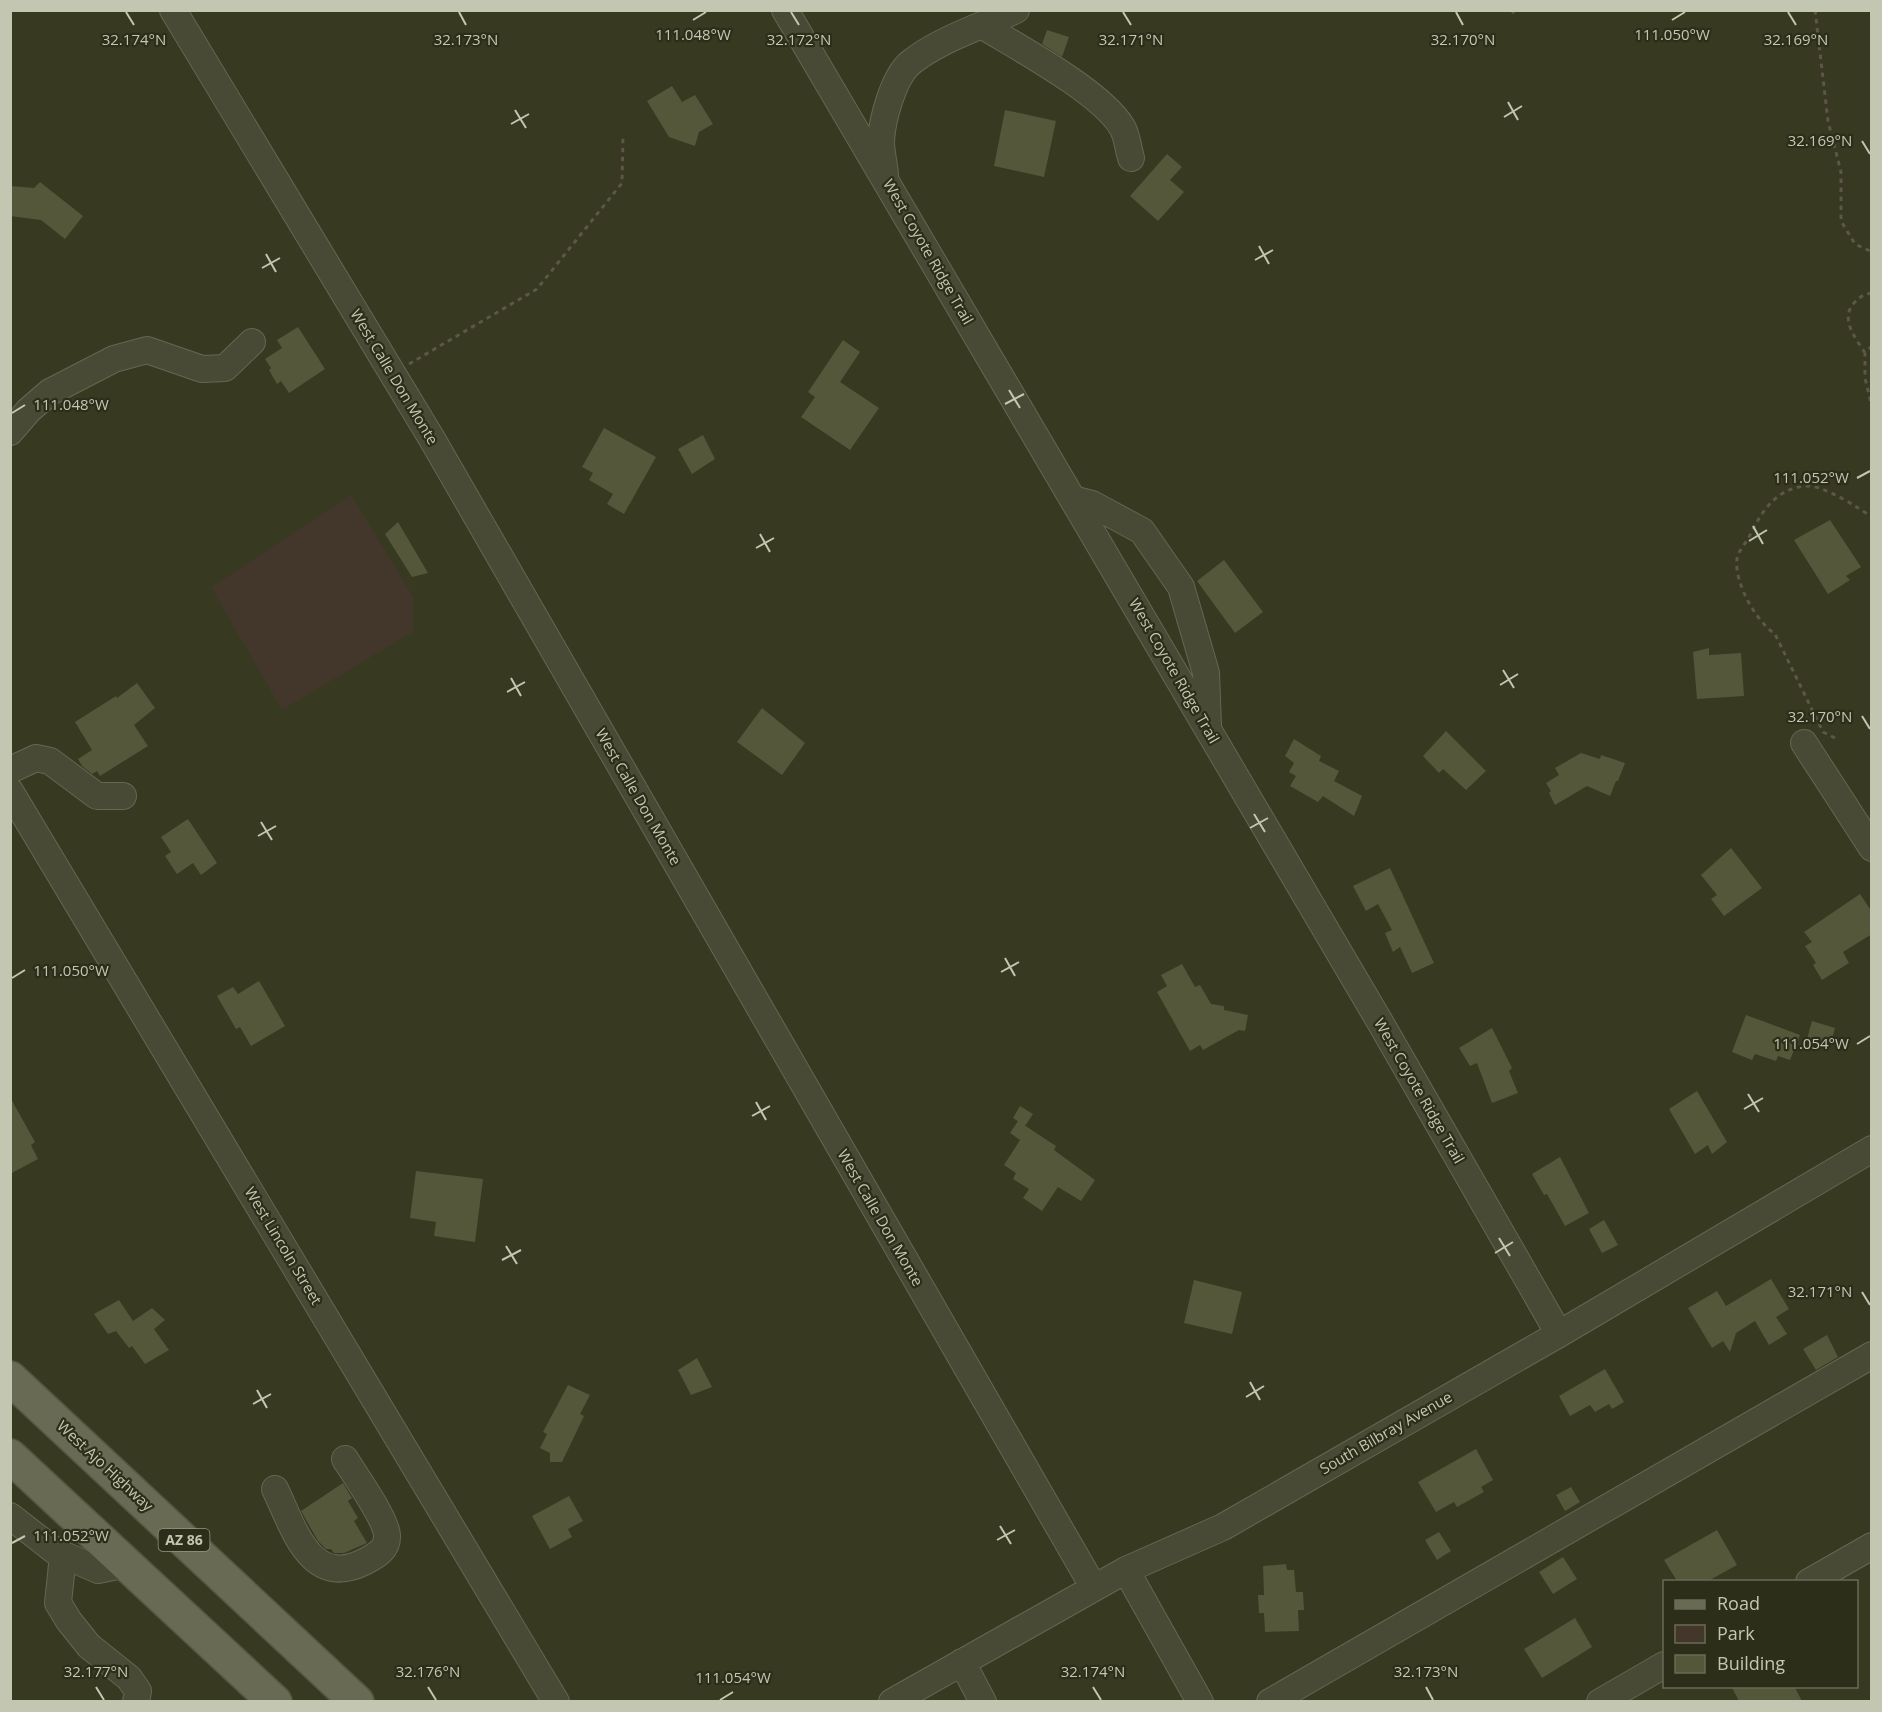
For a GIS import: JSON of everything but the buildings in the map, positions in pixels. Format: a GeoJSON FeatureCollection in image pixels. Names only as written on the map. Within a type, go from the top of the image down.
{"type":"FeatureCollection","features":[{"type":"Feature","properties":{"kind":"main road","name":"West Ajo Highway"},"geometry":{"type":"LineString","coordinates":[[10,1378],[357,1701]]}},
{"type":"Feature","properties":{"kind":"main road"},"geometry":{"type":"LineString","coordinates":[[10,1456],[275,1701]]}},
{"type":"Feature","properties":{"kind":"street","name":"West Calle Don Monte"},"geometry":{"type":"LineString","coordinates":[[173,10],[432,439],[1094,1588]]}},
{"type":"Feature","properties":{"kind":"street","name":"West Coyote Ridge Trail"},"geometry":{"type":"LineString","coordinates":[[785,10],[1380,1022],[1559,1334]]}},
{"type":"Feature","properties":{"kind":"street"},"geometry":{"type":"LineString","coordinates":[[886,180],[881,143],[885,114],[897,83],[908,66],[925,53],[946,42],[1016,10]]}},
{"type":"Feature","properties":{"kind":"street"},"geometry":{"type":"LineString","coordinates":[[983,26],[1073,82],[1107,109],[1122,128],[1131,158]]}},
{"type":"Feature","properties":{"kind":"street"},"geometry":{"type":"LineString","coordinates":[[10,432],[28,410],[50,392],[114,359],[147,350],[202,369],[225,368],[252,342]]}},
{"type":"Feature","properties":{"kind":"street"},"geometry":{"type":"LineString","coordinates":[[1073,499],[1092,504],[1142,531],[1181,586],[1206,673],[1208,728]]}},
{"type":"Feature","properties":{"kind":"street"},"geometry":{"type":"LineString","coordinates":[[1804,743],[1872,848]]}},
{"type":"Feature","properties":{"kind":"street"},"geometry":{"type":"LineString","coordinates":[[10,770],[36,758],[43,759],[50,761],[97,796],[123,796]]}},
{"type":"Feature","properties":{"kind":"street","name":"West Lincoln Street"},"geometry":{"type":"LineString","coordinates":[[10,791],[555,1701]]}},
{"type":"Feature","properties":{"kind":"street","name":"South Bilbray Avenue"},"geometry":{"type":"LineString","coordinates":[[892,1701],[1126,1570],[1223,1527],[1559,1334],[1872,1149]]}},
{"type":"Feature","properties":{"kind":"street"},"geometry":{"type":"LineString","coordinates":[[1270,1701],[1872,1355]]}},
{"type":"Feature","properties":{"kind":"street"},"geometry":{"type":"LineString","coordinates":[[275,1489],[311,1557],[317,1563],[331,1569],[353,1568],[378,1555],[385,1547],[387,1537],[380,1515],[345,1459]]}},
{"type":"Feature","properties":{"kind":"street"},"geometry":{"type":"LineString","coordinates":[[10,1516],[55,1551],[98,1570],[127,1564]]}},
{"type":"Feature","properties":{"kind":"street"},"geometry":{"type":"LineString","coordinates":[[1811,1580],[1872,1546]]}},
{"type":"Feature","properties":{"kind":"street"},"geometry":{"type":"LineString","coordinates":[[63,1555],[58,1603],[69,1622],[89,1646],[129,1678],[138,1691],[136,1701]]}},
{"type":"Feature","properties":{"kind":"street"},"geometry":{"type":"LineString","coordinates":[[1126,1570],[1200,1701]]}},
{"type":"Feature","properties":{"kind":"street"},"geometry":{"type":"LineString","coordinates":[[962,1662],[982,1701]]}},
{"type":"Feature","properties":{"kind":"street"},"geometry":{"type":"LineString","coordinates":[[1600,1701],[1663,1666]]}},
{"type":"Feature","properties":{"kind":"path"},"geometry":{"type":"LineString","coordinates":[[1511,10],[1516,15]]}},
{"type":"Feature","properties":{"kind":"path"},"geometry":{"type":"LineString","coordinates":[[1815,10],[1828,122],[1841,172],[1841,221],[1855,244],[1872,252]]}},
{"type":"Feature","properties":{"kind":"path"},"geometry":{"type":"LineString","coordinates":[[392,374],[537,289],[622,183],[622,137]]}},
{"type":"Feature","properties":{"kind":"path"},"geometry":{"type":"LineString","coordinates":[[1872,293],[1862,295],[1849,308],[1847,322],[1865,353],[1865,378],[1872,407]]}},
{"type":"Feature","properties":{"kind":"path"},"geometry":{"type":"LineString","coordinates":[[1865,353],[1872,346]]}},
{"type":"Feature","properties":{"kind":"path"},"geometry":{"type":"LineString","coordinates":[[1835,738],[1823,732],[1775,634],[1767,629],[1752,606],[1739,581],[1737,558],[1763,509],[1785,492],[1808,486],[1844,498],[1872,517]]}},
{"type":"Feature","properties":{"kind":"green space"},"geometry":{"type":"Polygon","coordinates":[[[351,495],[413,596],[413,632],[282,710],[211,587],[351,495]]]}}]}
